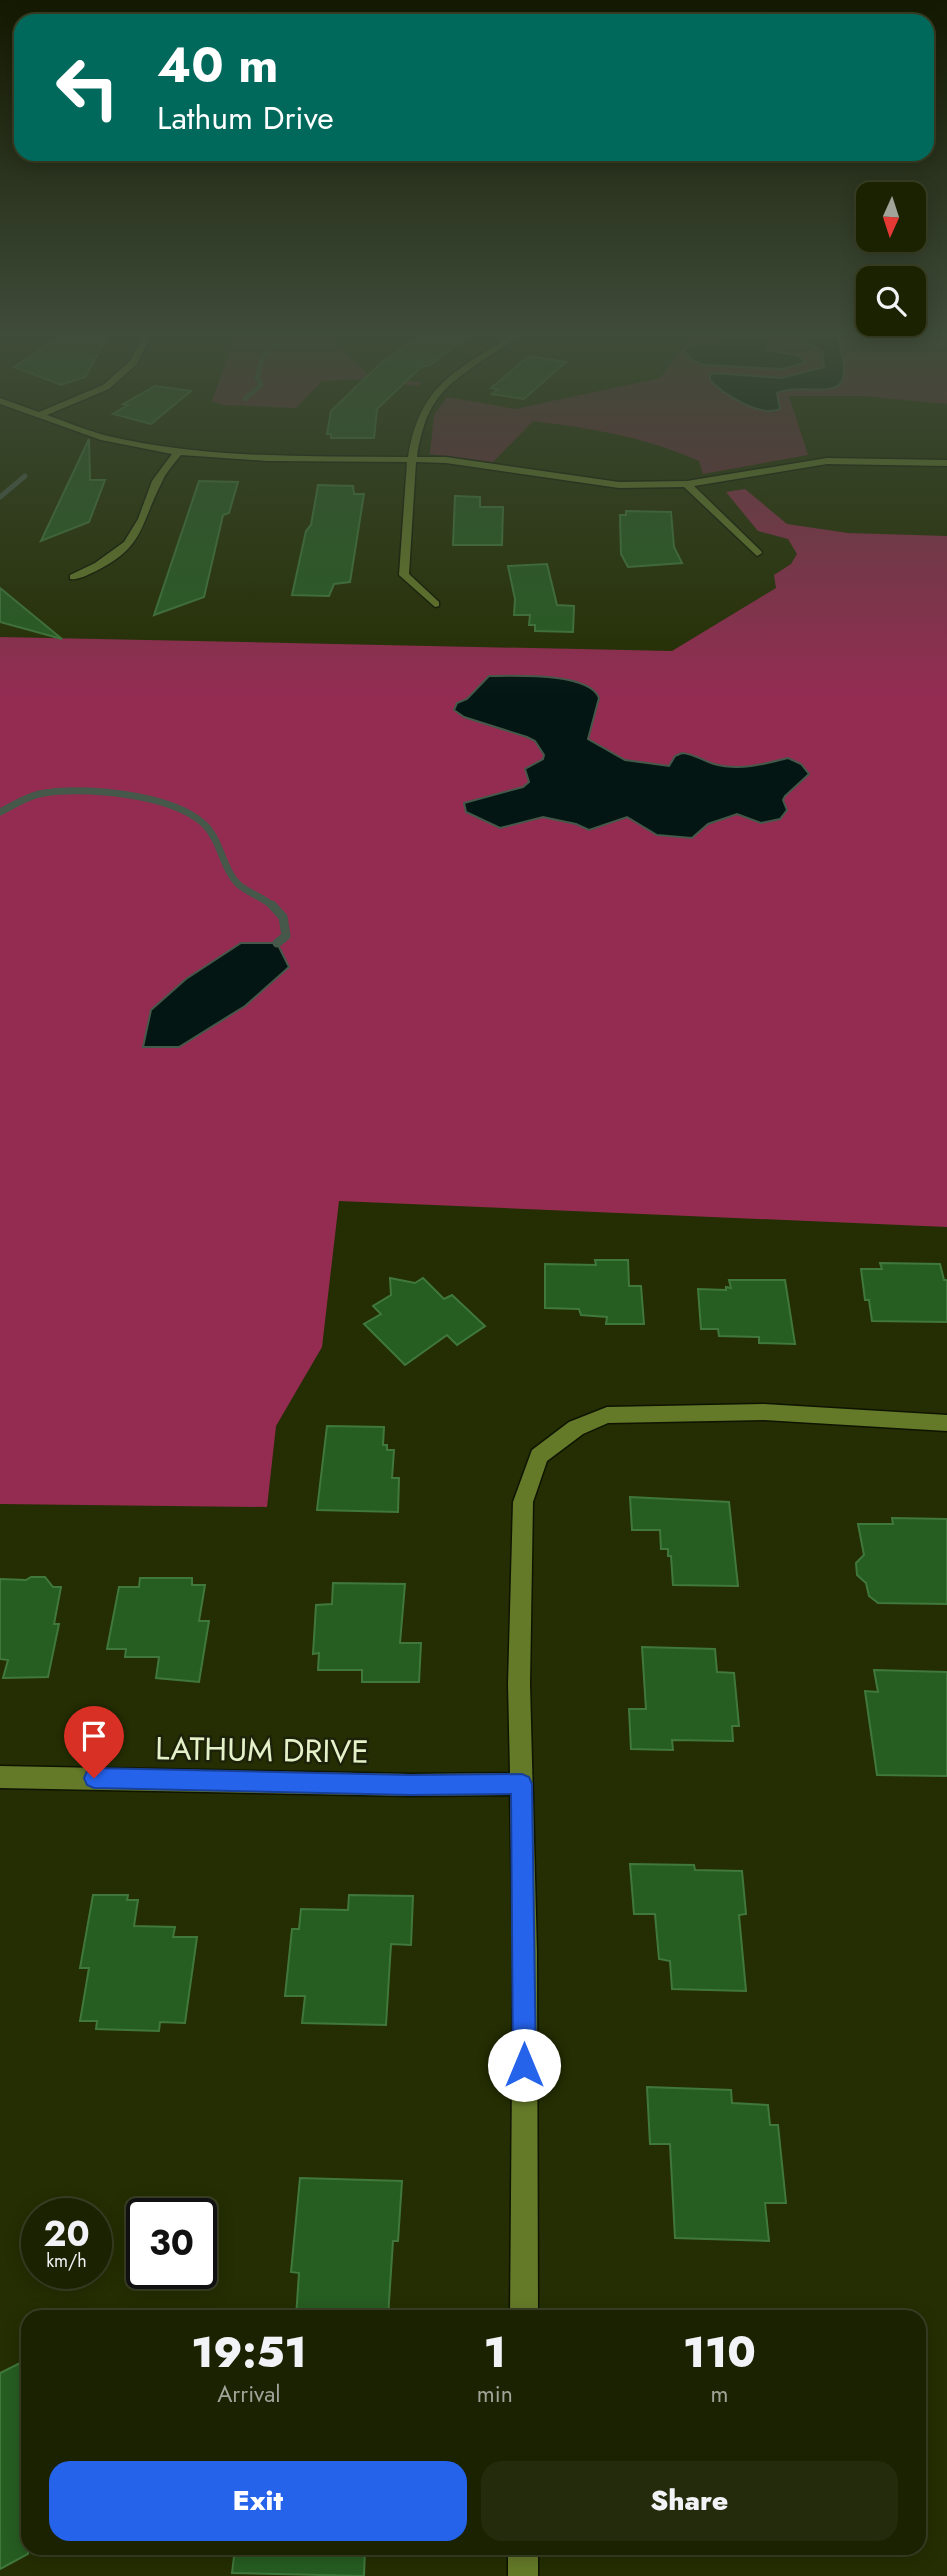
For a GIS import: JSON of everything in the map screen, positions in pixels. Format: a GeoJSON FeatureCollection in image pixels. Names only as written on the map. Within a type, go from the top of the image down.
{"type":"FeatureCollection","features":[{"type":"Feature","properties":{"kind":"street"},"geometry":{"type":"LineString","coordinates":[[74,577],[99,565],[128,544],[143,519],[158,481],[176,455]]}},
{"type":"Feature","properties":{"kind":"street"},"geometry":{"type":"LineString","coordinates":[[226,455],[446,460],[619,485],[688,484],[827,461],[947,463]]}},
{"type":"Feature","properties":{"kind":"street"},"geometry":{"type":"LineString","coordinates":[[414,455],[404,575],[435,604]]}},
{"type":"Feature","properties":{"kind":"street"},"geometry":{"type":"LineString","coordinates":[[688,484],[757,553]]}},
{"type":"Feature","properties":{"kind":"street"},"geometry":{"type":"LineString","coordinates":[[524,2310],[525,1953],[519,1684],[523,1502],[539,1456],[576,1428],[607,1415],[764,1412],[947,1423]]}},
{"type":"Feature","properties":{"kind":"street","name":"LATHUM DRIVE"},"geometry":{"type":"LineString","coordinates":[[0,1777],[411,1785],[522,1784]]}},
{"type":"Feature","properties":{"kind":"street"},"geometry":{"type":"LineString","coordinates":[[523,2555],[523,2576]]}},
{"type":"Feature","properties":{"kind":"shaded area"},"geometry":{"type":"Polygon","coordinates":[[[440,455],[500,455],[493,462],[440,455]]]}},
{"type":"Feature","properties":{"kind":"shaded area"},"geometry":{"type":"Polygon","coordinates":[[[685,455],[807,455],[703,474],[699,461],[685,455]]]}},
{"type":"Feature","properties":{"kind":"shaded area"},"geometry":{"type":"Polygon","coordinates":[[[745,489],[787,524],[848,533],[947,536],[947,1227],[339,1201],[322,1347],[276,1426],[267,1507],[0,1504],[0,637],[672,651],[776,588],[774,575],[791,564],[797,554],[788,539],[758,531],[726,492],[745,489]]]}},
{"type":"Feature","properties":{"kind":"shaded area"},"geometry":{"type":"Polygon","coordinates":[[[489,676],[550,677],[581,684],[592,690],[599,698],[588,739],[625,760],[669,766],[675,756],[682,753],[714,764],[742,767],[788,758],[801,764],[809,774],[785,796],[783,800],[787,810],[780,819],[761,823],[737,814],[708,824],[692,838],[657,835],[627,817],[589,830],[576,824],[543,817],[500,828],[466,812],[464,803],[523,787],[529,782],[525,769],[543,759],[544,755],[535,741],[527,737],[464,717],[454,710],[457,703],[467,699],[489,676]]]}},
{"type":"Feature","properties":{"kind":"shaded area"},"geometry":{"type":"Polygon","coordinates":[[[241,943],[277,943],[289,967],[245,1006],[179,1047],[143,1047],[151,1010],[186,979],[241,943]]]}},
{"type":"Feature","properties":{"kind":"building"},"geometry":{"type":"Polygon","coordinates":[[[81,455],[89,455],[90,480],[105,480],[89,522],[41,541],[81,455]]]}},
{"type":"Feature","properties":{"kind":"building"},"geometry":{"type":"Polygon","coordinates":[[[199,481],[238,482],[229,513],[223,515],[204,597],[154,615],[199,481]]]}},
{"type":"Feature","properties":{"kind":"building"},"geometry":{"type":"Polygon","coordinates":[[[318,485],[353,486],[354,494],[364,494],[350,582],[334,584],[329,596],[292,595],[306,531],[311,525],[318,485]]]}},
{"type":"Feature","properties":{"kind":"building"},"geometry":{"type":"Polygon","coordinates":[[[455,496],[480,497],[480,507],[503,507],[502,545],[453,545],[455,496]]]}},
{"type":"Feature","properties":{"kind":"building"},"geometry":{"type":"Polygon","coordinates":[[[626,511],[671,512],[674,547],[682,563],[628,567],[621,554],[620,515],[626,515],[626,511]]]}},
{"type":"Feature","properties":{"kind":"building"},"geometry":{"type":"Polygon","coordinates":[[[547,564],[557,605],[574,606],[573,632],[535,631],[535,625],[529,625],[530,615],[514,615],[515,599],[508,566],[547,564]]]}},
{"type":"Feature","properties":{"kind":"building"},"geometry":{"type":"Polygon","coordinates":[[[0,588],[62,639],[0,622],[0,588]]]}},
{"type":"Feature","properties":{"kind":"building"},"geometry":{"type":"Polygon","coordinates":[[[595,1260],[628,1260],[629,1286],[641,1286],[644,1324],[606,1324],[607,1317],[581,1315],[579,1309],[545,1308],[545,1264],[596,1265],[595,1260]]]}},
{"type":"Feature","properties":{"kind":"building"},"geometry":{"type":"Polygon","coordinates":[[[880,1263],[940,1264],[944,1280],[947,1280],[947,1322],[872,1321],[869,1300],[865,1300],[861,1269],[882,1269],[880,1263]]]}},
{"type":"Feature","properties":{"kind":"building"},"geometry":{"type":"Polygon","coordinates":[[[390,1278],[415,1283],[423,1278],[444,1299],[452,1295],[485,1326],[457,1345],[447,1335],[405,1365],[364,1324],[381,1314],[373,1306],[391,1295],[390,1278]]]}},
{"type":"Feature","properties":{"kind":"building"},"geometry":{"type":"Polygon","coordinates":[[[729,1280],[785,1280],[795,1344],[759,1343],[759,1337],[719,1336],[718,1329],[701,1329],[698,1289],[726,1290],[726,1287],[731,1288],[729,1280]]]}},
{"type":"Feature","properties":{"kind":"building"},"geometry":{"type":"Polygon","coordinates":[[[327,1426],[384,1427],[383,1445],[387,1445],[387,1450],[394,1450],[392,1478],[399,1478],[398,1512],[317,1510],[327,1426]]]}},
{"type":"Feature","properties":{"kind":"building"},"geometry":{"type":"Polygon","coordinates":[[[630,1497],[729,1502],[738,1586],[673,1585],[671,1556],[668,1556],[668,1549],[661,1549],[660,1530],[632,1530],[630,1497]]]}},
{"type":"Feature","properties":{"kind":"building"},"geometry":{"type":"Polygon","coordinates":[[[892,1518],[947,1519],[947,1604],[878,1603],[869,1596],[866,1583],[857,1575],[856,1563],[864,1555],[858,1524],[893,1524],[892,1518]]]}},
{"type":"Feature","properties":{"kind":"building"},"geometry":{"type":"Polygon","coordinates":[[[31,1577],[45,1577],[53,1587],[61,1587],[54,1624],[59,1624],[48,1677],[3,1678],[8,1660],[0,1659],[0,1579],[26,1580],[31,1577]]]}},
{"type":"Feature","properties":{"kind":"building"},"geometry":{"type":"Polygon","coordinates":[[[140,1578],[192,1578],[192,1585],[205,1585],[199,1621],[209,1621],[199,1682],[156,1678],[159,1657],[125,1657],[126,1649],[107,1649],[119,1587],[139,1587],[140,1578]]]}},
{"type":"Feature","properties":{"kind":"building"},"geometry":{"type":"Polygon","coordinates":[[[333,1583],[405,1584],[400,1643],[421,1643],[419,1682],[362,1682],[362,1670],[318,1670],[319,1653],[313,1654],[316,1605],[332,1604],[333,1583]]]}},
{"type":"Feature","properties":{"kind":"building"},"geometry":{"type":"Polygon","coordinates":[[[642,1647],[715,1649],[717,1672],[734,1673],[739,1726],[732,1726],[733,1741],[672,1740],[673,1750],[631,1749],[629,1709],[646,1709],[642,1647]]]}},
{"type":"Feature","properties":{"kind":"building"},"geometry":{"type":"Polygon","coordinates":[[[874,1670],[947,1672],[947,1776],[877,1775],[865,1691],[878,1692],[874,1670]]]}},
{"type":"Feature","properties":{"kind":"building"},"geometry":{"type":"Polygon","coordinates":[[[630,1864],[694,1865],[695,1870],[742,1871],[746,1914],[739,1915],[746,1991],[672,1989],[670,1961],[659,1959],[655,1914],[634,1914],[630,1864]]]}},
{"type":"Feature","properties":{"kind":"building"},"geometry":{"type":"Polygon","coordinates":[[[93,1895],[128,1895],[127,1900],[138,1900],[134,1926],[175,1927],[173,1937],[197,1937],[185,2023],[160,2022],[159,2031],[96,2029],[97,2021],[80,2021],[89,1968],[80,1968],[93,1895]]]}},
{"type":"Feature","properties":{"kind":"building"},"geometry":{"type":"Polygon","coordinates":[[[349,1895],[413,1896],[411,1945],[391,1944],[386,2025],[302,2023],[305,1996],[285,1996],[292,1929],[299,1929],[301,1909],[348,1910],[349,1895]]]}},
{"type":"Feature","properties":{"kind":"building"},"geometry":{"type":"Polygon","coordinates":[[[647,2087],[731,2090],[732,2103],[768,2105],[770,2125],[778,2125],[786,2203],[765,2203],[769,2241],[675,2238],[670,2144],[650,2144],[647,2087]]]}},
{"type":"Feature","properties":{"kind":"building"},"geometry":{"type":"Polygon","coordinates":[[[300,2178],[402,2181],[398,2241],[393,2241],[388,2310],[296,2310],[299,2273],[291,2272],[300,2178]]]}},
{"type":"Feature","properties":{"kind":"building"},"geometry":{"type":"Polygon","coordinates":[[[20,2363],[21,2555],[26,2555],[0,2569],[0,2373],[20,2363]]]}},
{"type":"Feature","properties":{"kind":"building"},"geometry":{"type":"Polygon","coordinates":[[[234,2555],[365,2555],[364,2576],[232,2573],[234,2555]]]}},
{"type":"Feature","properties":{"kind":"waterway"},"geometry":{"type":"LineString","coordinates":[[0,497],[25,476]]}},
{"type":"Feature","properties":{"kind":"waterway"},"geometry":{"type":"LineString","coordinates":[[0,812],[34,795],[57,791],[125,794],[170,805],[204,824],[238,884],[273,907]]}},
{"type":"Feature","properties":{"kind":"waterway"},"geometry":{"type":"LineString","coordinates":[[273,907],[283,917],[286,936],[277,943]]}},
{"type":"Feature","properties":{"kind":"route"},"geometry":{"type":"LineString","coordinates":[[94,1778],[411,1785],[522,1784],[524,2065]]}}]}
